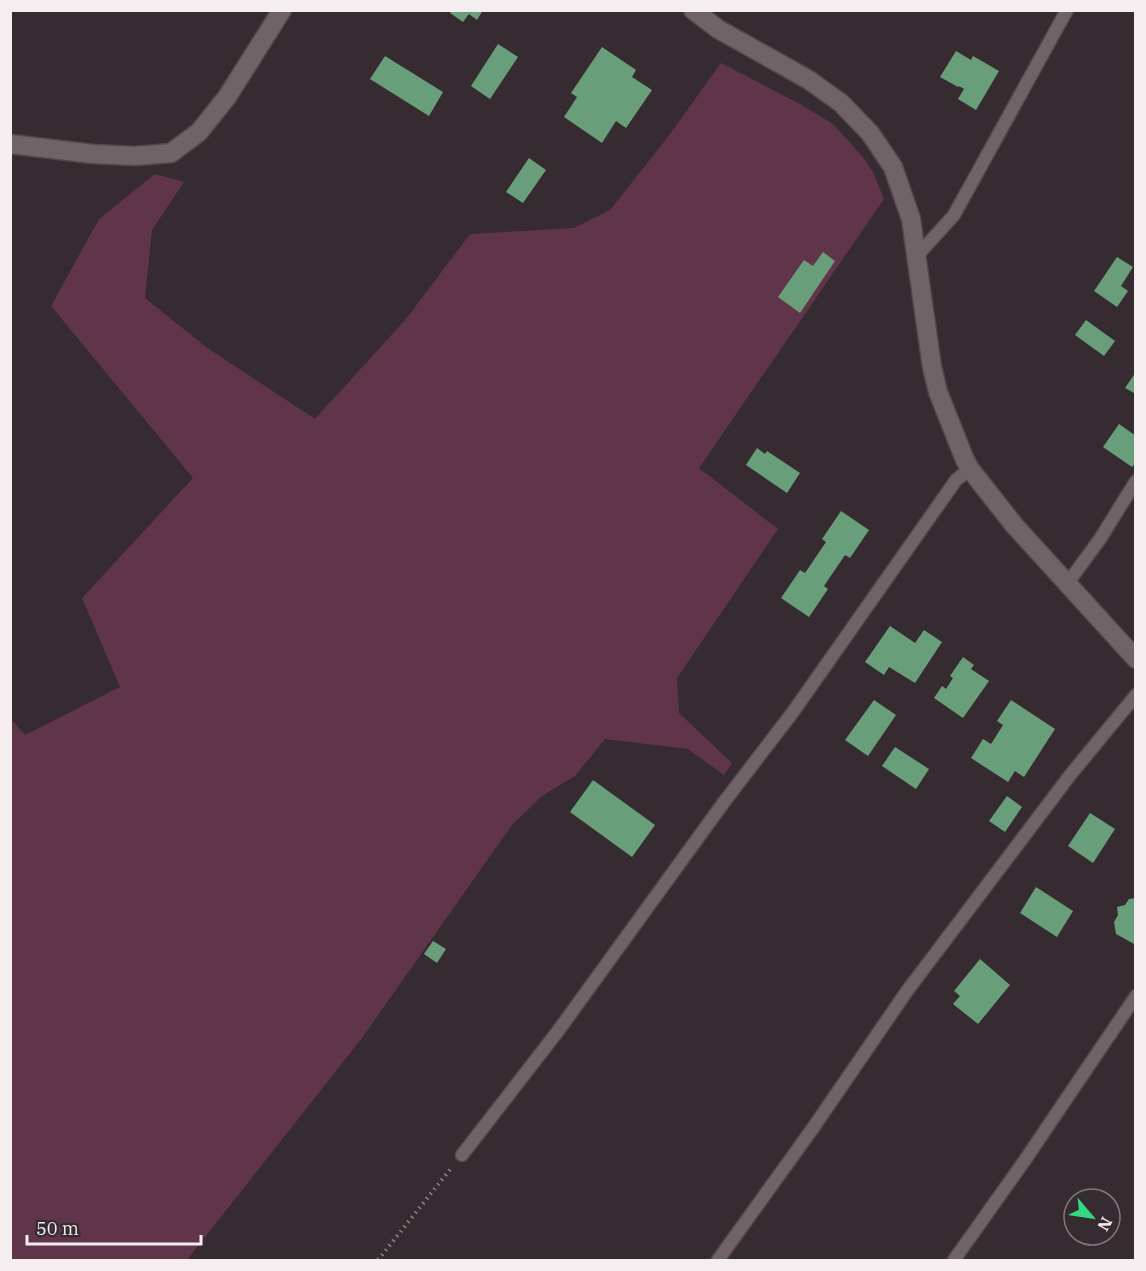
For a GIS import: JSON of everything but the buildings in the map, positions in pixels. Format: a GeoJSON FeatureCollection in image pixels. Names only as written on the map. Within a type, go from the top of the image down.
{"type":"FeatureCollection","features":[{"type":"Feature","properties":{"kind":"street"},"geometry":{"type":"LineString","coordinates":[[10,144],[93,154],[135,156],[171,153],[199,132],[227,97],[282,10]]}},
{"type":"Feature","properties":{"kind":"street"},"geometry":{"type":"LineString","coordinates":[[693,10],[718,29],[809,80],[841,103],[870,133],[893,167],[911,219],[932,367],[938,392],[952,430],[970,469],[1014,525],[1136,659]]}},
{"type":"Feature","properties":{"kind":"lane"},"geometry":{"type":"LineString","coordinates":[[916,257],[954,215],[1067,10]]}},
{"type":"Feature","properties":{"kind":"lane"},"geometry":{"type":"LineString","coordinates":[[462,1155],[572,1012],[724,802],[793,712],[956,480],[970,469]]}},
{"type":"Feature","properties":{"kind":"lane"},"geometry":{"type":"LineString","coordinates":[[1067,584],[1100,539],[1136,482]]}},
{"type":"Feature","properties":{"kind":"lane"},"geometry":{"type":"LineString","coordinates":[[718,1260],[908,991],[1071,774],[1136,695]]}},
{"type":"Feature","properties":{"kind":"lane"},"geometry":{"type":"LineString","coordinates":[[954,1260],[1136,996]]}},
{"type":"Feature","properties":{"kind":"path"},"geometry":{"type":"LineString","coordinates":[[378,1260],[462,1155]]}},
{"type":"Feature","properties":{"kind":"shaded area"},"geometry":{"type":"Polygon","coordinates":[[[721,63],[833,124],[862,156],[874,174],[884,199],[699,468],[778,529],[677,678],[679,713],[732,763],[724,775],[688,749],[605,739],[575,776],[542,796],[512,825],[362,1038],[187,1260],[11,1260],[10,718],[25,735],[120,687],[82,598],[193,478],[51,306],[99,219],[155,174],[184,182],[152,230],[145,298],[206,347],[315,419],[406,319],[470,234],[574,228],[610,210],[667,138],[721,63]]]}}]}
